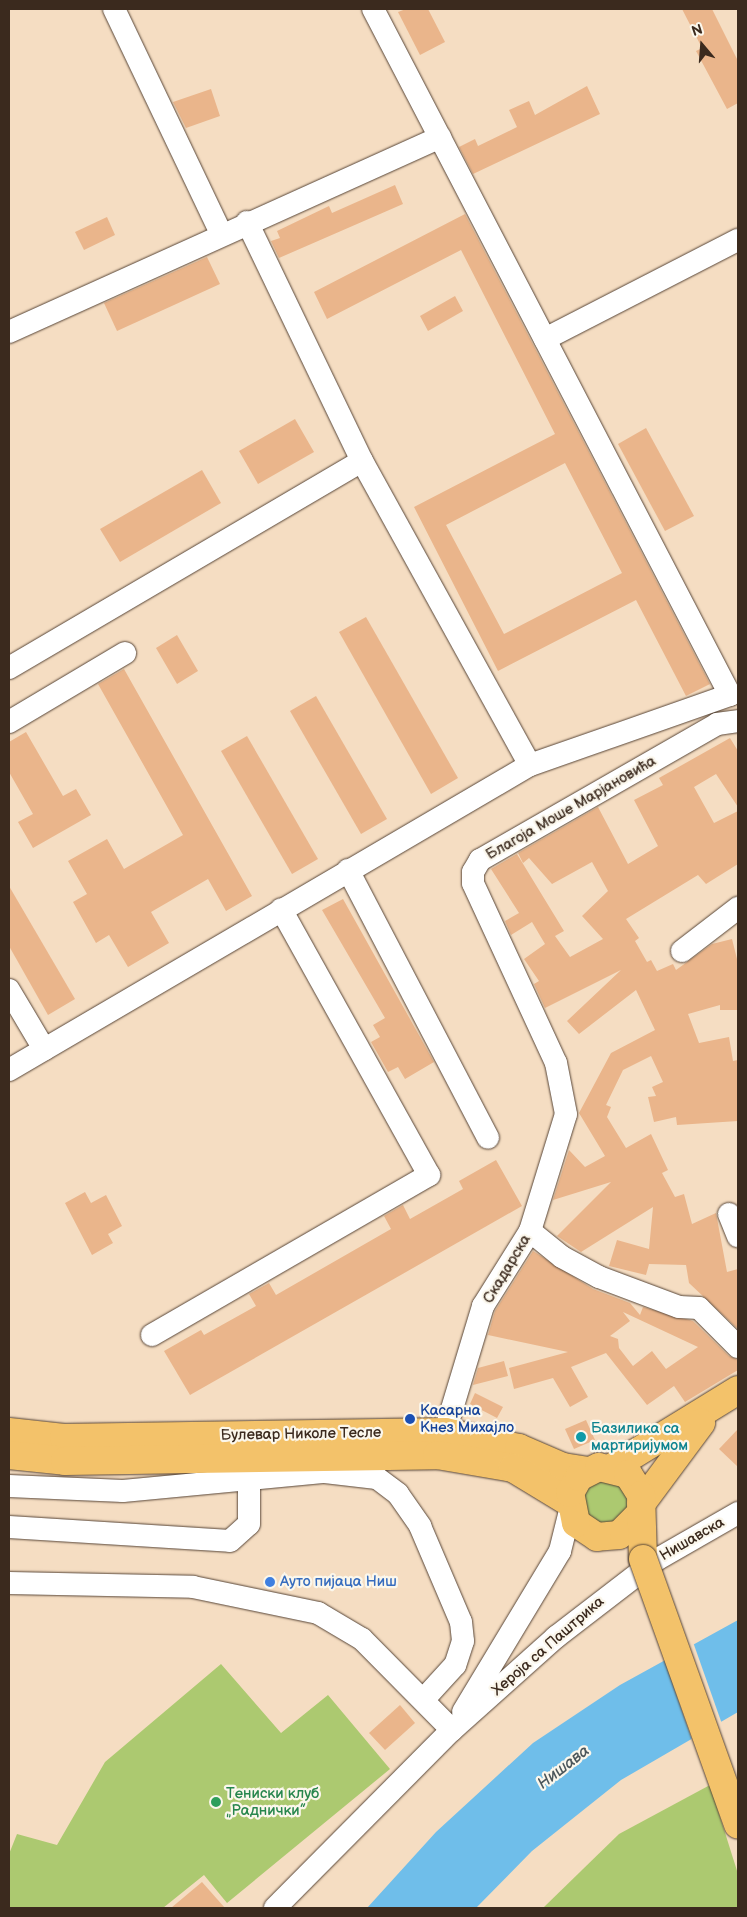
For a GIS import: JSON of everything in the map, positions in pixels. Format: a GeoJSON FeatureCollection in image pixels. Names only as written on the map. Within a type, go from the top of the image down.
{"type":"FeatureCollection","features":[{"type":"Feature","properties":{"kind":"main road"},"geometry":{"type":"LineString","coordinates":[[570,1507],[574,1484],[709,1412],[738,1390]]}},
{"type":"Feature","properties":{"kind":"main road"},"geometry":{"type":"LineString","coordinates":[[610,1538],[628,1530],[709,1412]]}},
{"type":"Feature","properties":{"kind":"main road","name":"Булевар Николе Тесле"},"geometry":{"type":"LineString","coordinates":[[9,1432],[64,1438],[445,1432],[519,1448],[564,1467],[600,1469],[634,1480],[640,1510],[645,1563]]}},
{"type":"Feature","properties":{"kind":"main road","name":"Булевар Николе Тесле"},"geometry":{"type":"LineString","coordinates":[[9,1455],[65,1461],[437,1455],[513,1468],[570,1507],[585,1532],[610,1538],[645,1563]]}},
{"type":"Feature","properties":{"kind":"main road"},"geometry":{"type":"LineString","coordinates":[[645,1563],[738,1826]]}},
{"type":"Feature","properties":{"kind":"street"},"geometry":{"type":"LineString","coordinates":[[114,9],[221,234]]}},
{"type":"Feature","properties":{"kind":"street"},"geometry":{"type":"LineString","coordinates":[[9,1070],[281,909],[530,765],[734,703],[373,9]]}},
{"type":"Feature","properties":{"kind":"street"},"geometry":{"type":"LineString","coordinates":[[9,332],[247,222],[440,137]]}},
{"type":"Feature","properties":{"kind":"street"},"geometry":{"type":"LineString","coordinates":[[247,222],[362,462],[530,765]]}},
{"type":"Feature","properties":{"kind":"street"},"geometry":{"type":"LineString","coordinates":[[545,339],[738,240]]}},
{"type":"Feature","properties":{"kind":"street"},"geometry":{"type":"LineString","coordinates":[[9,668],[362,462]]}},
{"type":"Feature","properties":{"kind":"street"},"geometry":{"type":"LineString","coordinates":[[9,722],[125,654]]}},
{"type":"Feature","properties":{"kind":"street","name":"Благоја Моше Марјановића"},"geometry":{"type":"LineString","coordinates":[[550,1048],[473,883],[476,864],[722,722],[738,720]]}},
{"type":"Feature","properties":{"kind":"street"},"geometry":{"type":"LineString","coordinates":[[348,870],[488,1138]]}},
{"type":"Feature","properties":{"kind":"street"},"geometry":{"type":"LineString","coordinates":[[152,1334],[429,1175],[281,909]]}},
{"type":"Feature","properties":{"kind":"street"},"geometry":{"type":"LineString","coordinates":[[682,951],[737,913]]}},
{"type":"Feature","properties":{"kind":"street"},"geometry":{"type":"LineString","coordinates":[[9,990],[44,1049]]}},
{"type":"Feature","properties":{"kind":"street","name":"Скадарска"},"geometry":{"type":"LineString","coordinates":[[445,1432],[483,1306],[530,1231],[566,1114],[563,1083],[550,1048]]}},
{"type":"Feature","properties":{"kind":"street"},"geometry":{"type":"LineString","coordinates":[[729,1214],[738,1236]]}},
{"type":"Feature","properties":{"kind":"street"},"geometry":{"type":"LineString","coordinates":[[530,1231],[562,1257],[606,1280],[679,1307],[699,1308],[738,1346]]}},
{"type":"Feature","properties":{"kind":"street"},"geometry":{"type":"LineString","coordinates":[[9,1486],[123,1492],[250,1480],[357,1473],[389,1485],[405,1503],[428,1542],[463,1631],[451,1672],[424,1699]]}},
{"type":"Feature","properties":{"kind":"street"},"geometry":{"type":"LineString","coordinates":[[9,1527],[230,1541],[249,1524],[250,1480]]}},
{"type":"Feature","properties":{"kind":"street","name":"Хероја са Паштрика"},"geometry":{"type":"LineString","coordinates":[[452,1730],[560,1551],[570,1507]]}},
{"type":"Feature","properties":{"kind":"street","name":"Нишавска"},"geometry":{"type":"LineString","coordinates":[[645,1563],[738,1513]]}},
{"type":"Feature","properties":{"kind":"street","name":"Хероја са Паштрика"},"geometry":{"type":"LineString","coordinates":[[274,1908],[452,1730],[556,1637],[645,1563]]}},
{"type":"Feature","properties":{"kind":"street"},"geometry":{"type":"LineString","coordinates":[[9,1583],[193,1587],[318,1613],[362,1639],[424,1699],[452,1730]]}},
{"type":"Feature","properties":{"kind":"green space"},"geometry":{"type":"Polygon","coordinates":[[[606,1480],[618,1484],[624,1490],[628,1502],[624,1514],[618,1520],[606,1524],[594,1520],[588,1514],[584,1502],[588,1490],[594,1484],[606,1480]]]}},
{"type":"Feature","properties":{"kind":"green space","name":"Тениски клуб „Раднички”"},"geometry":{"type":"Polygon","coordinates":[[[221,1664],[281,1733],[328,1695],[390,1769],[227,1903],[204,1875],[163,1908],[9,1908],[9,1854],[17,1834],[57,1845],[105,1762],[221,1664]]]}},
{"type":"Feature","properties":{"kind":"green space"},"geometry":{"type":"Polygon","coordinates":[[[710,1785],[738,1874],[738,1908],[543,1908],[619,1834],[710,1785]]]}},
{"type":"Feature","properties":{"kind":"water","name":"Нишава"},"geometry":{"type":"Polygon","coordinates":[[[738,1620],[738,1712],[621,1780],[532,1851],[476,1908],[367,1908],[436,1832],[533,1743],[620,1685],[738,1620]]]}},
{"type":"Feature","properties":{"kind":"pier"},"geometry":{"type":"Polygon","coordinates":[[[693,1642],[722,1724],[692,1740],[664,1658],[693,1642]]]}},
{"type":"Feature","properties":{"kind":"building"},"geometry":{"type":"Polygon","coordinates":[[[406,9],[428,9],[445,42],[420,55],[398,12],[406,9]]]}},
{"type":"Feature","properties":{"kind":"building"},"geometry":{"type":"Polygon","coordinates":[[[682,9],[712,9],[738,61],[738,103],[727,109],[696,51],[702,48],[682,9]]]}},
{"type":"Feature","properties":{"kind":"building"},"geometry":{"type":"Polygon","coordinates":[[[587,86],[600,114],[473,174],[459,147],[475,139],[478,146],[517,127],[509,110],[529,101],[535,115],[587,86]]]}},
{"type":"Feature","properties":{"kind":"building"},"geometry":{"type":"Polygon","coordinates":[[[211,89],[220,116],[186,128],[173,102],[211,89]]]}},
{"type":"Feature","properties":{"kind":"building"},"geometry":{"type":"Polygon","coordinates":[[[395,185],[403,204],[279,258],[271,241],[280,238],[277,231],[329,206],[332,213],[395,185]]]}},
{"type":"Feature","properties":{"kind":"building"},"geometry":{"type":"Polygon","coordinates":[[[465,214],[710,684],[686,696],[636,600],[498,671],[414,507],[555,434],[461,250],[327,319],[314,292],[465,214]],[[565,463],[446,525],[504,634],[622,573],[565,463]]]}},
{"type":"Feature","properties":{"kind":"building"},"geometry":{"type":"Polygon","coordinates":[[[107,217],[115,235],[84,250],[75,232],[107,217]]]}},
{"type":"Feature","properties":{"kind":"building"},"geometry":{"type":"Polygon","coordinates":[[[207,257],[220,284],[117,331],[104,303],[207,257]]]}},
{"type":"Feature","properties":{"kind":"building"},"geometry":{"type":"Polygon","coordinates":[[[455,296],[463,311],[428,331],[420,316],[455,296]]]}},
{"type":"Feature","properties":{"kind":"building"},"geometry":{"type":"Polygon","coordinates":[[[295,419],[314,452],[258,484],[239,451],[295,419]]]}},
{"type":"Feature","properties":{"kind":"building"},"geometry":{"type":"Polygon","coordinates":[[[646,428],[694,516],[665,531],[618,444],[646,428]]]}},
{"type":"Feature","properties":{"kind":"building"},"geometry":{"type":"Polygon","coordinates":[[[202,470],[221,503],[120,562],[100,529],[202,470]]]}},
{"type":"Feature","properties":{"kind":"building"},"geometry":{"type":"Polygon","coordinates":[[[366,617],[458,778],[431,794],[339,632],[366,617]]]}},
{"type":"Feature","properties":{"kind":"building"},"geometry":{"type":"Polygon","coordinates":[[[177,635],[198,671],[177,684],[156,648],[177,635]]]}},
{"type":"Feature","properties":{"kind":"building"},"geometry":{"type":"Polygon","coordinates":[[[124,669],[252,896],[226,911],[208,879],[151,912],[169,943],[128,967],[109,935],[96,943],[73,902],[87,894],[68,861],[107,839],[124,869],[183,835],[98,684],[124,669]]]}},
{"type":"Feature","properties":{"kind":"building"},"geometry":{"type":"Polygon","coordinates":[[[316,696],[387,819],[361,834],[290,711],[316,696]]]}},
{"type":"Feature","properties":{"kind":"building"},"geometry":{"type":"Polygon","coordinates":[[[26,732],[63,796],[76,789],[91,815],[33,848],[18,822],[33,814],[9,772],[9,742],[26,732]]]}},
{"type":"Feature","properties":{"kind":"building"},"geometry":{"type":"Polygon","coordinates":[[[247,736],[318,859],[292,874],[221,751],[247,736]]]}},
{"type":"Feature","properties":{"kind":"building"},"geometry":{"type":"Polygon","coordinates":[[[730,738],[738,751],[738,807],[716,774],[694,787],[714,823],[738,811],[738,864],[706,884],[698,875],[626,919],[639,938],[635,941],[647,962],[651,960],[657,971],[673,964],[676,970],[712,944],[732,939],[738,963],[738,1010],[720,1010],[720,1005],[688,1014],[699,1043],[729,1037],[733,1061],[738,1060],[738,1121],[677,1125],[676,1117],[654,1122],[648,1097],[656,1096],[652,1087],[663,1082],[651,1056],[623,1070],[606,1105],[611,1107],[607,1117],[626,1148],[651,1134],[668,1170],[662,1173],[675,1197],[684,1194],[692,1224],[716,1213],[727,1272],[738,1269],[738,1329],[689,1283],[686,1265],[649,1264],[646,1275],[609,1266],[617,1240],[649,1249],[653,1207],[581,1252],[557,1236],[611,1182],[553,1200],[569,1150],[585,1167],[605,1156],[579,1113],[611,1053],[655,1030],[636,990],[579,1034],[567,1021],[621,970],[545,1008],[534,984],[539,981],[524,959],[545,944],[532,922],[511,935],[505,921],[519,913],[491,869],[517,854],[564,931],[555,936],[570,957],[603,939],[582,916],[608,891],[592,862],[552,884],[529,858],[523,863],[518,853],[598,807],[628,864],[658,846],[634,800],[663,785],[659,778],[730,738]]]}},
{"type":"Feature","properties":{"kind":"building"},"geometry":{"type":"Polygon","coordinates":[[[9,886],[75,999],[48,1015],[9,946],[9,886]]]}},
{"type":"Feature","properties":{"kind":"building"},"geometry":{"type":"Polygon","coordinates":[[[343,899],[434,1062],[405,1079],[398,1067],[388,1072],[371,1042],[380,1037],[373,1025],[385,1018],[322,910],[343,899]]]}},
{"type":"Feature","properties":{"kind":"building"},"geometry":{"type":"Polygon","coordinates":[[[496,1160],[522,1206],[190,1395],[164,1351],[201,1330],[204,1335],[256,1306],[249,1294],[269,1283],[276,1295],[391,1229],[384,1216],[403,1205],[410,1219],[463,1189],[459,1181],[496,1160]]]}},
{"type":"Feature","properties":{"kind":"building"},"geometry":{"type":"Polygon","coordinates":[[[85,1192],[91,1203],[106,1195],[122,1226],[108,1234],[113,1243],[92,1255],[65,1203],[85,1192]]]}},
{"type":"Feature","properties":{"kind":"building"},"geometry":{"type":"Polygon","coordinates":[[[533,1251],[593,1289],[630,1303],[640,1315],[643,1307],[693,1321],[729,1356],[738,1360],[738,1370],[685,1402],[674,1386],[647,1405],[606,1353],[571,1367],[588,1397],[570,1407],[553,1378],[514,1389],[509,1368],[568,1352],[488,1335],[495,1311],[533,1251]],[[623,1312],[630,1321],[610,1336],[618,1339],[619,1348],[633,1366],[652,1351],[666,1369],[698,1347],[623,1312]]]}},
{"type":"Feature","properties":{"kind":"building"},"geometry":{"type":"Polygon","coordinates":[[[504,1361],[508,1376],[473,1385],[478,1368],[504,1361]]]}},
{"type":"Feature","properties":{"kind":"building"},"geometry":{"type":"Polygon","coordinates":[[[475,1393],[503,1407],[497,1418],[470,1404],[475,1393]]]}},
{"type":"Feature","properties":{"kind":"building","name":"Базилика са мартиријумом"},"geometry":{"type":"Polygon","coordinates":[[[586,1420],[595,1440],[574,1449],[565,1429],[586,1420]]]}},
{"type":"Feature","properties":{"kind":"building"},"geometry":{"type":"Polygon","coordinates":[[[738,1429],[738,1467],[719,1449],[738,1429]]]}},
{"type":"Feature","properties":{"kind":"building"},"geometry":{"type":"Polygon","coordinates":[[[400,1705],[415,1723],[385,1750],[369,1733],[400,1705]]]}},
{"type":"Feature","properties":{"kind":"building"},"geometry":{"type":"Polygon","coordinates":[[[202,1882],[225,1908],[171,1908],[202,1882]]]}},
{"type":"Feature","properties":{"kind":"place","name":"Касарна Кнез Михајло"},"geometry":{"type":"Point","coordinates":[410,1419]}},
{"type":"Feature","properties":{"kind":"place","name":"Базилика са мартиријумом"},"geometry":{"type":"Point","coordinates":[581,1437]}},
{"type":"Feature","properties":{"kind":"place","name":"Ауто пијаца Ниш"},"geometry":{"type":"Point","coordinates":[270,1582]}},
{"type":"Feature","properties":{"kind":"place","name":"Тениски клуб „Раднички”"},"geometry":{"type":"Point","coordinates":[216,1802]}}]}
